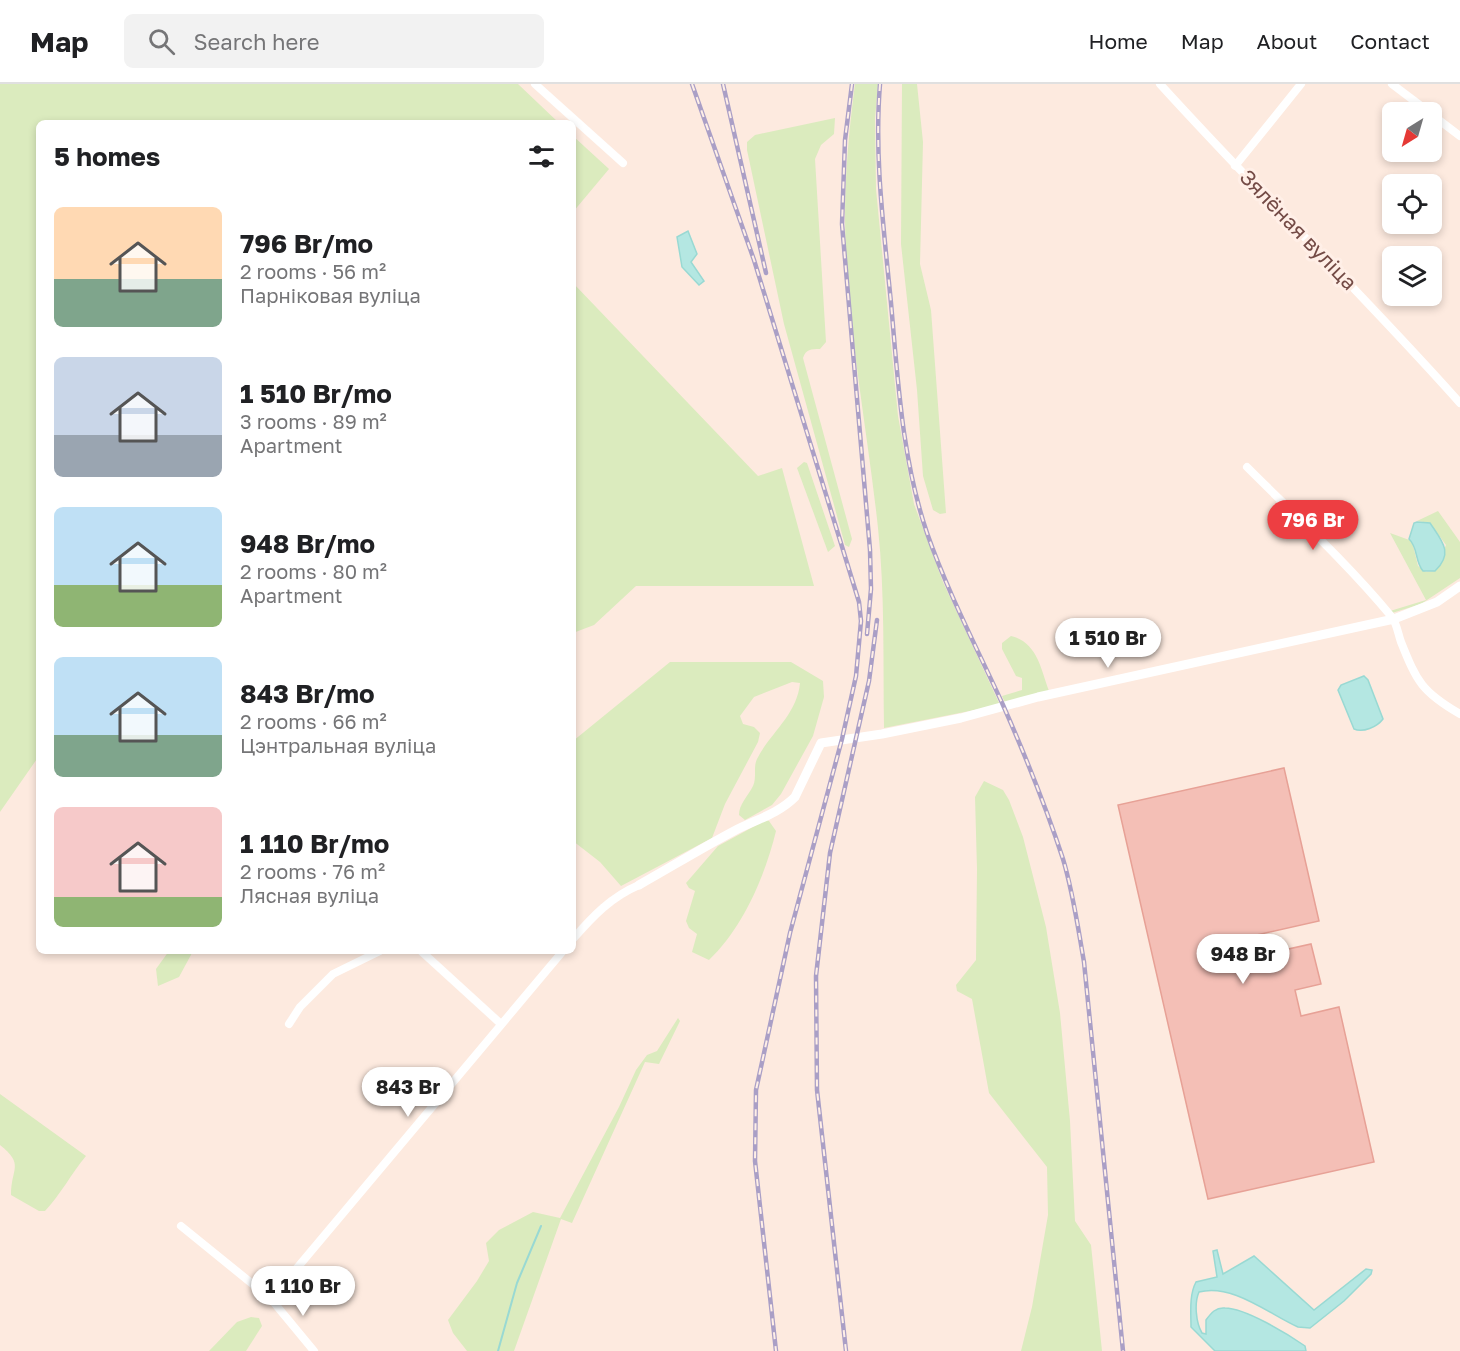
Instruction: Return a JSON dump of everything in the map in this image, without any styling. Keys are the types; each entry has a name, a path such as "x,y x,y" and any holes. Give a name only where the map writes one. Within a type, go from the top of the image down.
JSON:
{"street":[{"path":"535,84 575,120"},
{"name":"Зялёная вуліца","path":"1160,84 1235,166 1372,306 1460,403"},
{"path":"1235,166 1301,84"},
{"path":"1392,84 1416,102"},
{"path":"576,121 623,163"},
{"path":"1442,122 1460,136"},
{"path":"1247,467 1358,578 1394,620 1420,685 1433,699 1460,714"},
{"path":"576,936 598,910 624,891 639,885 789,802 795,797 821,743 961,718 1038,697 1394,620 1437,602 1460,586"},
{"path":"289,1024 300,1007 333,974 374,954"},
{"path":"424,954 501,1024"},
{"path":"271,1299 448,1091 560,954"},
{"path":"181,1226 271,1299 314,1351"}],"green space":[{"path":"0,84 518,84 556,120 36,120 36,760 0,812"},
{"path":"855,84 878,84 875,119 876,189 898,416 914,504 943,582 1000,705 884,728 880,553 853,336 846,259 846,186"},
{"path":"902,84 917,84 923,142 920,264 931,310 946,513 940,514 933,510 923,476 917,390 901,244"},
{"path":"835,118 834,134 821,145 815,159 826,342 820,349 807,351 803,358 852,539 849,547 845,545 784,324 747,150 747,142 755,135"},
{"path":"576,139 609,169 576,208"},
{"path":"576,286 758,476 782,468 814,586 636,586 594,625 576,632"},
{"path":"804,462 807,463 835,546 828,552 797,468"},
{"path":"1438,511 1460,542 1460,578 1421,604 1392,613 1390,611 1426,600 1390,533 1412,541 1418,566 1426,572 1435,571 1446,545 1430,523 1417,521"},
{"path":"1011,636 1020,639 1032,650 1049,691 1005,703 1002,696 1022,690 1022,678 1016,676 1002,649 1002,643"},
{"path":"670,662 791,662 823,681 824,697 813,736 781,794 772,805 745,820 739,815 742,804 753,786 757,759 789,714 800,683 792,682 754,697 740,716 743,724 754,727 760,733 758,742 725,804 712,838 621,886 600,862 576,843 576,739"},
{"path":"984,781 1003,790 1009,800 1023,837 1046,927 1060,1013 1070,1121 1075,1221 1091,1245 1102,1351 1021,1351 1032,1307 1048,1215 1047,1167 989,1093 972,999 957,991 956,985 976,960 975,797"},
{"path":"766,820 776,831 766,866 742,917 732,933 709,960 692,952 697,934 689,928 686,921 695,891 686,883 718,846"},
{"path":"167,954 191,954 179,977 158,986 156,969"},
{"path":"678,1018 680,1021 659,1064 645,1062 572,1223 561,1219 514,1351 467,1351 453,1333 448,1320 489,1261 486,1243 499,1230 533,1212 560,1218 636,1070 647,1055 657,1051"},
{"path":"0,1094 86,1156 45,1211 39,1211 11,1195 15,1167 12,1157 0,1145"},
{"path":"251,1317 259,1318 262,1326 246,1351 209,1351 237,1322"}],"water":[{"path":"688,231 697,254 691,262 704,281 699,285 682,267 677,237"},
{"path":"1414,523 1430,523 1442,541 1444,558 1435,571 1423,571 1409,539"},
{"path":"1364,676 1368,680 1383,719 1370,728 1358,730 1354,729 1338,690 1341,685"},
{"path":"1217,1250 1223,1274 1254,1256 1314,1310 1366,1269 1372,1270 1371,1274 1344,1301 1310,1328 1298,1327 1237,1296 1212,1290 1199,1292 1196,1313 1202,1333 1206,1334 1206,1320 1214,1311 1219,1308 1233,1309 1255,1317 1277,1329 1305,1346 1306,1351 1215,1351 1191,1327 1191,1310 1192,1293 1196,1282 1217,1277 1213,1251"}],"building":[{"path":"1284,768 1319,921 1234,940 1239,960 1311,944 1321,984 1295,990 1301,1016 1339,1007 1374,1162 1208,1199 1118,805"}],"waterway":[{"path":"498,1351 517,1283 541,1226"}],"railway":[{"path":"692,84 754,260 859,602 861,621 856,676 842,739 790,933 756,1090 755,1161 776,1351"},
{"path":"723,84 766,273"},
{"path":"852,84 845,140 842,224 870,550 871,589 867,634"},
{"path":"880,84 878,139 881,194 906,448 919,505 935,555 1027,762 1070,884 1084,962 1123,1351"},
{"path":"846,1351 817,1090 816,976 830,853 869,681 877,620"}]}
